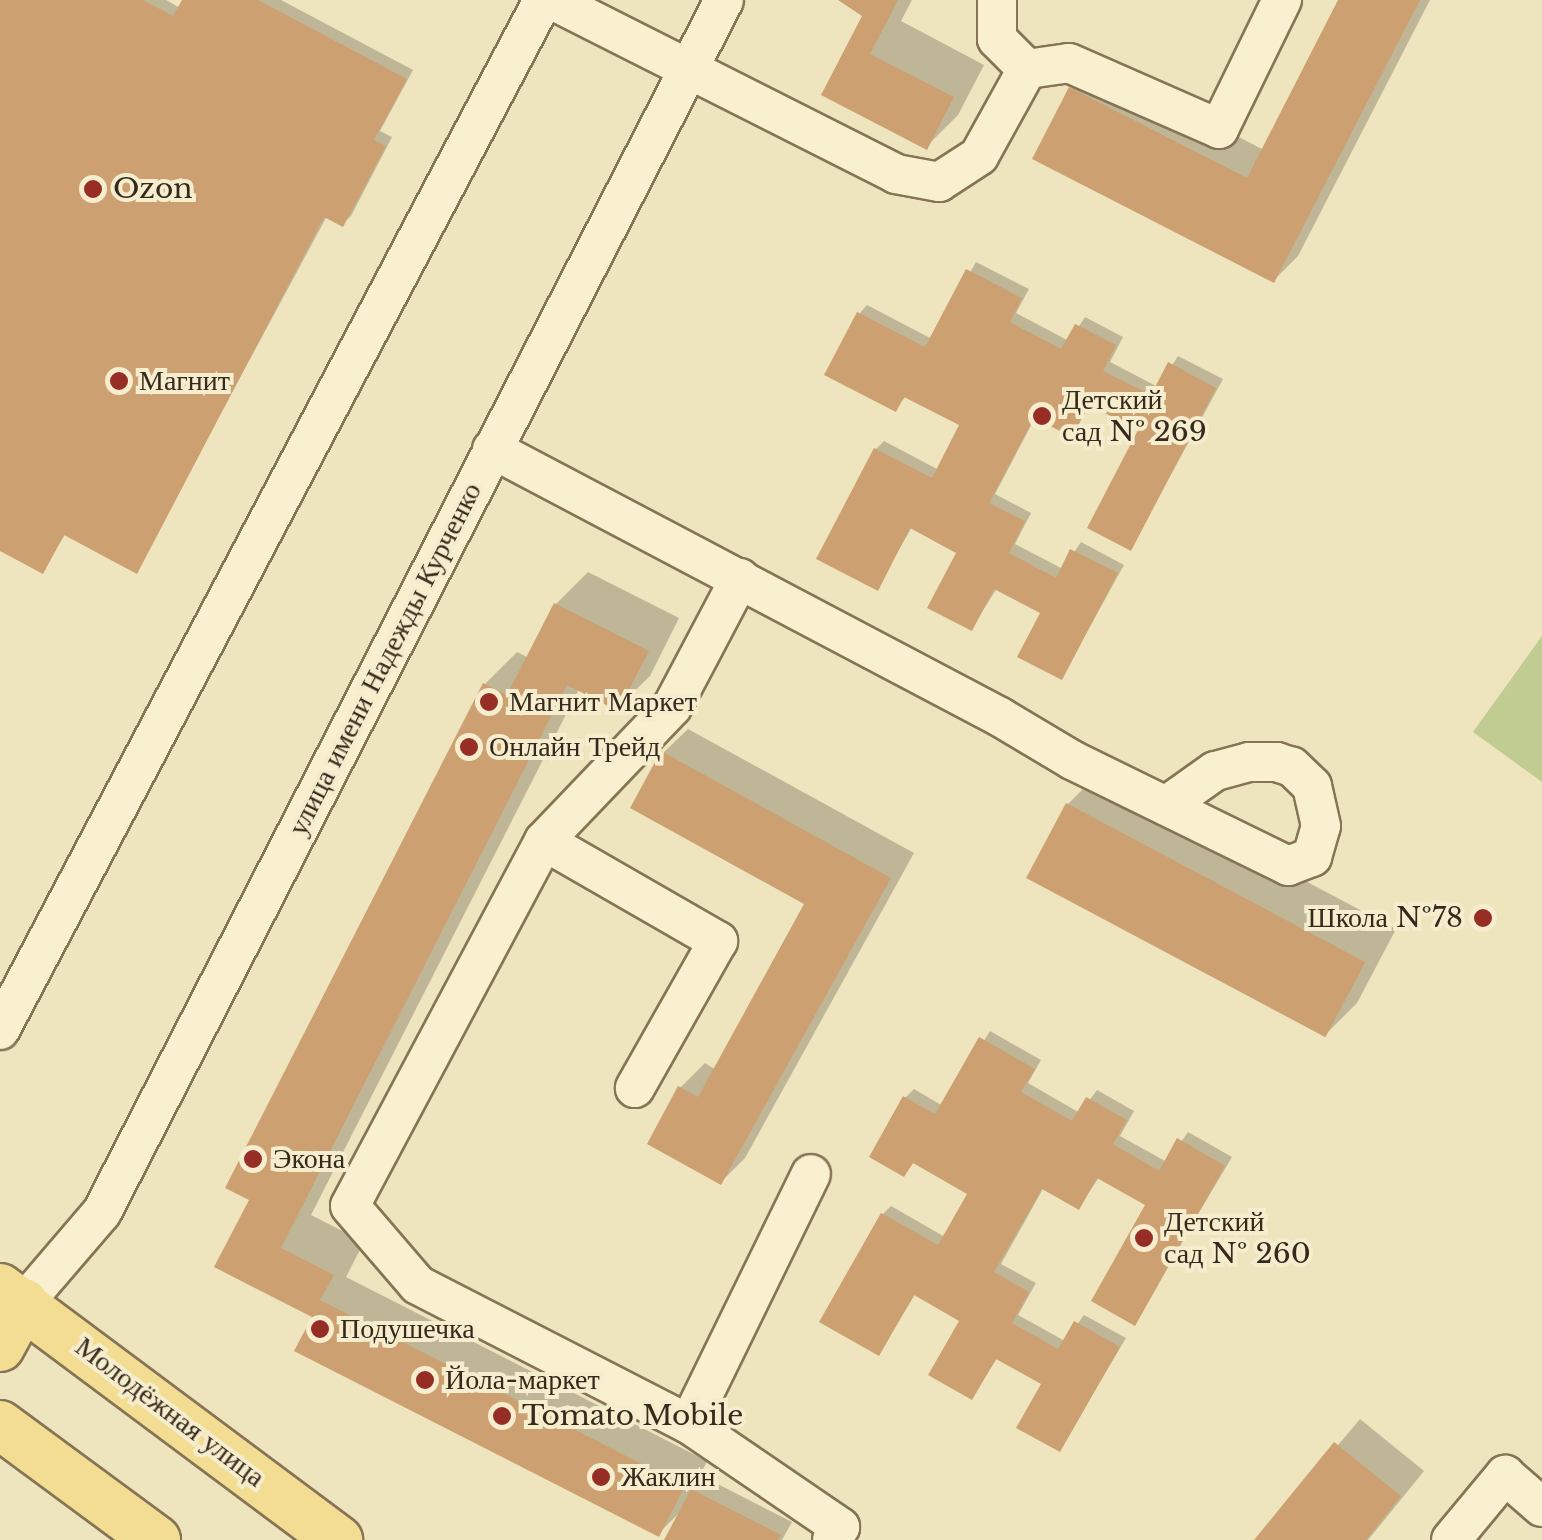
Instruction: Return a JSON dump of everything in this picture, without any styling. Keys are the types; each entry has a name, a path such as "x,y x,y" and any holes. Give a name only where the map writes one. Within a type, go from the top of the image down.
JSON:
{"main road":[{"path":"0,1346 12,1295"},
{"name":"Молодёжная улица","path":"12,1295 338,1540"},
{"path":"0,1425 156,1540"}],"street":[{"path":"0,1030 543,0"},
{"path":"552,0 896,174 938,182 979,156 1027,69"},
{"name":"улица имени Надежды Курченко","path":"12,1295 102,1212 724,0"},
{"path":"998,0 998,39 1027,69"},
{"path":"1027,69 1069,62 1219,128 1282,0"},
{"path":"492,449 1000,717 1072,760 1166,806"},
{"path":"740,578 672,707 544,841 350,1206 418,1285 689,1424 845,1536"},
{"path":"544,841 718,941 635,1088"},
{"path":"689,1424 811,1174"},
{"path":"1451,1540 1505,1475 1542,1508"}],"green space":[{"path":"1542,636 1542,782 1473,732"}],"building":[{"name":"Магнит","path":"0,0 143,0 173,16 182,0 258,0 407,79 374,140 386,146 343,227 324,217 137,574 64,535 43,574 0,551"},
{"path":"838,0 898,0 870,54 954,97 927,150 821,95 862,16"},
{"path":"1338,0 1420,0 1274,283 1032,159 1069,87 1247,178"},
{"path":"966,269 1022,298 1010,322 1061,349 1075,324 1116,345 1103,371 1151,395 1168,362 1216,388 1131,551 1087,528 1138,430 1089,405 1072,437 1034,418 989,503 1025,521 1009,553 1056,578 1070,549 1118,573 1062,680 1017,657 1040,613 994,589 972,631 927,608 956,553 910,528 878,591 816,559 874,448 932,478 959,425 904,397 896,412 824,375 857,312 925,347"},
{"path":"554,603 649,651 618,711 567,685 281,1248 334,1275 320,1300 685,1486 659,1537 294,1351 312,1317 214,1267 249,1200 225,1188 483,683 507,695"},
{"path":"661,751 891,878 721,1185 647,1144 678,1086 698,1097 804,904 630,808"},
{"path":"1066,803 1365,962 1325,1037 1026,878"},
{"path":"979,1037 1035,1069 1021,1092 1072,1121 1086,1097 1127,1120 1113,1144 1159,1171 1177,1138 1225,1166 1135,1326 1091,1301 1145,1205 1097,1178 1079,1210 1042,1189 994,1272 1029,1292 1012,1323 1058,1349 1074,1321 1120,1347 1060,1452 1016,1428 1041,1384 996,1359 972,1400 928,1375 959,1321 914,1295 879,1356 819,1322 881,1213 938,1245 967,1194 913,1163 904,1177 869,1157 903,1096 935,1114"},
{"path":"1334,1442 1401,1496 1366,1540 1254,1540"},
{"path":"691,1489 781,1535 778,1540 664,1540"}],"place":[{"name":"Ozon","path":"93,189"},
{"name":"Магнит","path":"119,381"},
{"name":"Детский сад № 269","path":"1042,416"},
{"name":"Магнит Маркет","path":"489,702"},
{"name":"Онлайн Трейд","path":"469,747"},
{"name":"Школа №78","path":"1483,918"},
{"name":"Экона","path":"253,1159"},
{"name":"Детский сад № 260","path":"1144,1238"},
{"name":"Подушечка","path":"320,1329"},
{"name":"Йола-маркет","path":"425,1380"},
{"name":"Tomato Mobile","path":"502,1416"},
{"name":"Жаклин","path":"601,1477"}]}
